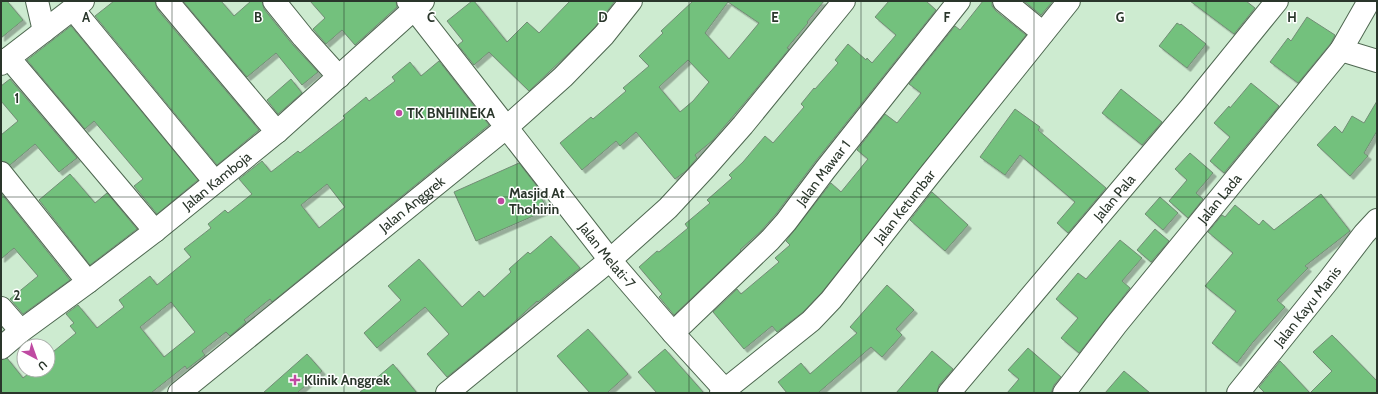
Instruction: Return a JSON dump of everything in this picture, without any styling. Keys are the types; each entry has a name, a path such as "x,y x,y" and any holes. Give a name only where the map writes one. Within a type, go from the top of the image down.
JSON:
{"street":[{"path":"37,1 44,31"},
{"path":"168,1 277,132"},
{"path":"274,1 303,37 339,77"},
{"name":"Jalan Anggrek","path":"179,393 508,127 563,77 604,35 631,1"},
{"path":"447,393 610,260 668,208 706,168 743,125 844,1"},
{"name":"Jalan Mawar 1","path":"673,333 774,236 959,1"},
{"path":"1004,1 1043,33"},
{"name":"Jalan Ketumbar","path":"723,391 811,321 831,300 1069,1"},
{"name":"Jalan Pala","path":"949,393 1186,113 1277,1"},
{"name":"Jalan Lada","path":"1064,393 1116,325 1341,50 1369,1"},
{"name":"Jalan Kamboja","path":"1,348 21,331 155,231 277,132 339,77 415,4"},
{"name":"Jalan Melati-7","path":"415,4 610,260 723,391"},
{"path":"155,231 5,61 78,5 215,182"},
{"path":"1341,50 1377,61"},
{"path":"1,173 88,282"},
{"name":"Jalan Kayu Manis","path":"1238,393 1364,234 1377,220"},
{"path":"1,308 21,331"}],"building":[{"path":"1,1 7,1 23,20 1,38"},
{"path":"114,1 155,1 157,9 259,130 217,165 95,16"},
{"path":"183,1 221,1 234,16 251,1 262,1 264,9 293,45 318,72 302,85 276,53 247,77"},
{"path":"310,1 396,1 397,7 355,45 342,30 326,44 313,29 325,18"},
{"path":"474,1 507,42 527,22 539,33 570,1 615,1 595,27 529,91 489,52 474,65 458,45 463,41 447,21"},
{"path":"693,1 824,1 787,48 789,49 747,100 712,141 695,155 697,158 686,171 675,179 636,132 620,146 616,141 582,170 560,143 591,117 593,119 626,91 623,88 649,66 639,56 663,33 661,31","holes":["728,2 759,23 729,59 705,33","688,60 709,82 693,101 680,112 659,87"]},
{"path":"889,1 926,1 936,10 815,162 776,214 761,231 740,250 741,251 674,315 659,297 662,294 639,267 657,251 659,252 688,228 685,224 710,203 707,200 732,178 729,175 743,162 765,136 773,143 804,107 801,104 814,88 815,89 838,63 835,60 848,44 866,60 867,58 872,63 896,35 875,17"},
{"path":"983,1 992,1 992,6 996,11 1026,35 822,292 803,312 777,332 772,326 744,349 713,312 737,289 741,294 779,262 775,258 790,245 786,241 831,183 841,192 868,159 857,150 885,114 897,123 921,93 909,84 955,26 960,30"},
{"path":"1024,1 1053,1 1041,15"},
{"path":"1190,1 1246,1 1255,8 1234,34"},
{"path":"1307,17 1335,35 1331,43 1298,83 1270,62 1288,38 1291,41"},
{"path":"1177,23 1180,25 1181,24 1206,44 1187,68 1159,46"},
{"path":"71,26 198,180 157,214 134,186 143,179 94,121 85,129 27,60"},
{"path":"439,61 489,125 272,302 270,299 244,320 246,322 230,336 226,332 202,351 205,355 187,369 185,366 151,393 1,393 1,360 7,358 16,369 16,378 56,378 56,349 76,333 70,326 74,323 66,314 78,305 97,328 124,307 119,300 150,276 157,285 191,257 184,249 211,228 208,224 225,210 228,213 252,194 239,179 262,161 271,172 298,151 300,153 345,118 343,116 366,97 369,101 395,81 392,77 410,62 421,76","holes":["327,184 345,207 319,228 301,205","171,302 195,332 164,357 140,327"]},
{"path":"10,79 77,158 59,172 35,144 10,165 1,161 1,135 18,121 1,101 1,86"},
{"path":"291,79 302,93 278,114 267,100"},
{"path":"1251,83 1279,106 1224,173 1210,161 1230,137 1214,123 1229,106 1230,108"},
{"path":"1121,89 1162,122 1142,145 1102,113"},
{"path":"1377,101 1377,131 1364,153 1368,156 1350,176 1317,145 1335,126 1342,133 1352,116 1364,123"},
{"path":"1015,109 1040,127 1038,130 1106,188 1068,233 1057,223 1075,202 1020,155 1005,175 980,157"},
{"path":"1190,153 1213,173 1196,193 1203,199 1188,218 1169,201 1187,180 1175,169"},
{"name":"Masjid At Thohirin","path":"519,163 536,185 547,210 476,241 454,192"},
{"path":"70,174 95,203 107,193 137,229 90,265 39,200"},
{"path":"932,192 968,225 945,251 910,220"},
{"path":"1,193 70,280 23,314 10,299 38,276 14,248 1,259"},
{"path":"1321,194 1350,231 1305,266 1308,268 1277,300 1285,307 1253,342 1237,363 1212,343 1236,311 1205,286 1233,253 1208,232 1222,215 1225,217 1235,205 1259,225 1263,220 1274,230"},
{"path":"1160,197 1178,213 1163,230 1145,214"},
{"path":"1155,229 1169,241 1151,262 1137,250"},
{"path":"551,236 580,268 538,302 537,301 512,324 447,377 427,354 449,334 425,307 377,348 364,333 401,300 388,286 419,259 462,307 479,291 484,297 511,272 509,269 528,252 530,254"},
{"path":"1120,240 1142,258 1122,281 1130,288 1079,353 1061,338 1078,318 1056,299 1078,273 1086,279"},
{"path":"887,285 914,310 896,329 902,335 882,357 871,347 818,393 787,393 778,382 801,363 810,374 857,333 850,327"},
{"path":"588,329 628,374 607,393 590,393 557,356"},
{"path":"1332,335 1377,381 1377,393 1310,393 1332,371 1313,352"},
{"path":"1028,348 1061,377 1054,385 1051,393 1007,393 1019,379 1008,370"},
{"path":"665,349 704,393 657,393 638,372"},
{"path":"932,351 953,369 939,385 937,393 896,393"},
{"name":"Klinik Anggrek","path":"307,354 322,371 297,393 263,393"},
{"path":"1280,361 1310,393 1265,393 1259,387"},
{"path":"393,364 417,393 359,393"},
{"path":"1124,371 1150,393 1105,393"}],"place":[{"name":"TK BNHINEKA","path":"399,113"},
{"name":"Masjid At Thohirin","path":"501,201"},
{"name":"Klinik Anggrek","path":"295,380"}]}
